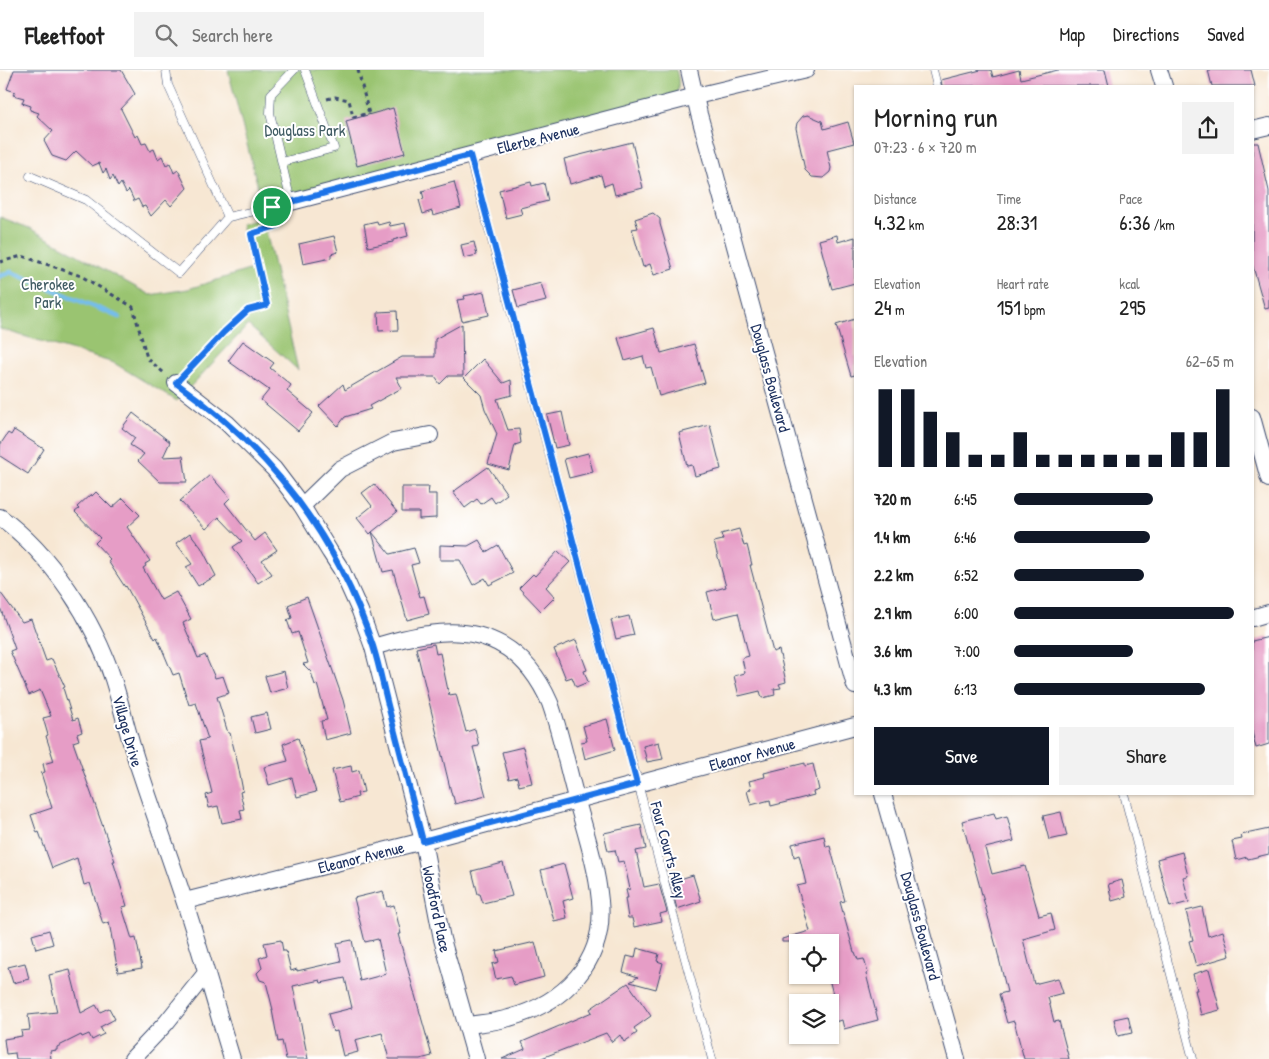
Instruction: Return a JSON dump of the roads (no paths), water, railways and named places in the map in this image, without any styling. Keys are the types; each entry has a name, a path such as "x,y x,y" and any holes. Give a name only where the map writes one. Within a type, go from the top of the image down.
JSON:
{"street":[{"name":"Douglass Boulevard","path":"689,70 854,682"},
{"name":"Ellerbe Avenue","path":"272,207 696,96 806,70"},
{"path":"1159,70 1164,85"},
{"path":"1254,130 1269,126"},
{"name":"Woodford Place","path":"176,383 228,423 253,446 274,470 302,506 341,569 360,611 373,648 423,841 442,939 468,1025 476,1059"},
{"path":"1254,424 1269,479"},
{"path":"302,506 340,469 393,442 430,435"},
{"name":"Village Drive","path":"0,517 32,544 62,582 94,633 113,678 131,747 185,901 232,1059"},
{"path":"1254,618 1269,614"},
{"path":"373,648 430,633 456,632 495,641 518,655 530,667 543,686 550,703 590,850 600,902 600,924 592,955 576,979 554,998 538,1007 506,1019 468,1025"},
{"name":"Eleanor Avenue","path":"185,901 423,841 854,726"},
{"name":"Douglass Boulevard","path":"883,795 957,1059"},
{"path":"132,1059 166,1023 206,973"}],"lane":[{"path":"166,70 168,85 228,218"},
{"path":"291,202 270,113 270,94 294,70"},
{"path":"282,162 334,148 305,70"},
{"path":"933,70 936,85"},
{"name":"Four Courts Alley","path":"470,155 712,1059"},
{"path":"30,176 86,200 179,273 228,218 272,207"},
{"path":"1124,795 1193,1059"}],"waterway":[{"path":"0,276 11,272 119,317"}],"park label":[{"name":"Douglass Park","path":"305,130"},
{"name":"Cherokee Park","path":"48,293"}]}
